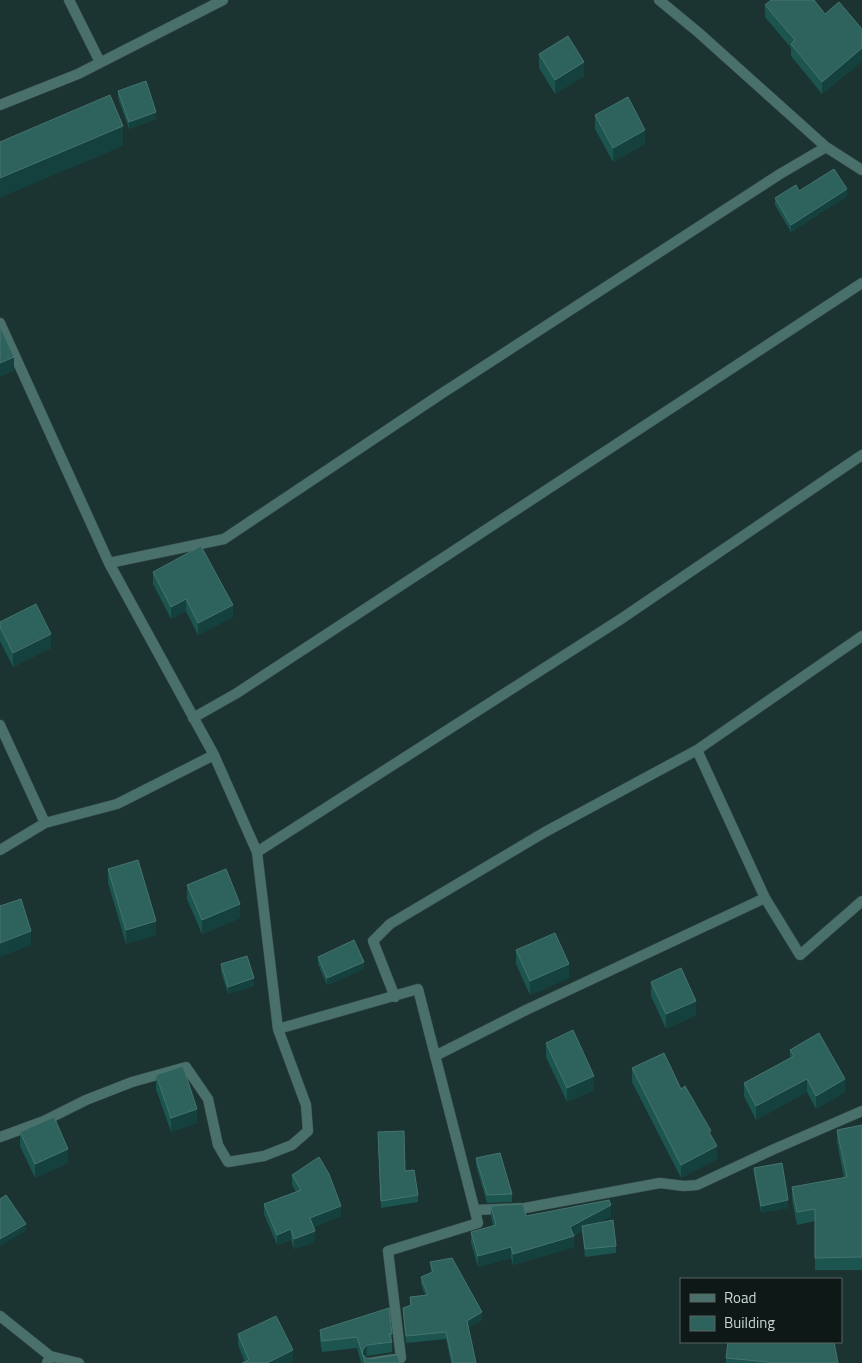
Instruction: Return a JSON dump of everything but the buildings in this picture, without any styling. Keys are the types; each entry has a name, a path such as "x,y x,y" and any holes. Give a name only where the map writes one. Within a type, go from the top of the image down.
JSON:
{"street":[{"path":"69,0 100,62"},
{"path":"0,105 78,74 223,0"},
{"path":"658,0 699,33 826,147 862,170"},
{"path":"109,563 224,540 441,394 780,174 826,147"},
{"path":"193,718 246,688 862,283"},
{"path":"0,323 109,563 214,755 256,852 278,1030 306,1105 308,1131 292,1145 264,1156 228,1162 218,1145 208,1099 186,1067 132,1082 86,1100 44,1121 0,1137"},
{"path":"256,852 621,619 862,455"},
{"path":"395,997 373,941 390,924 546,832 697,750 862,636"},
{"path":"0,725 45,823"},
{"path":"697,750 765,898 800,955 862,902"},
{"path":"0,850 45,823 117,804 214,755"},
{"path":"435,1056 534,1006 765,898"},
{"path":"278,1030 418,989 478,1223 388,1251 401,1358 369,1363"},
{"path":"475,1210 525,1208 660,1183 697,1186 772,1150 862,1112"},
{"path":"0,1316 48,1359 79,1363"}]}
